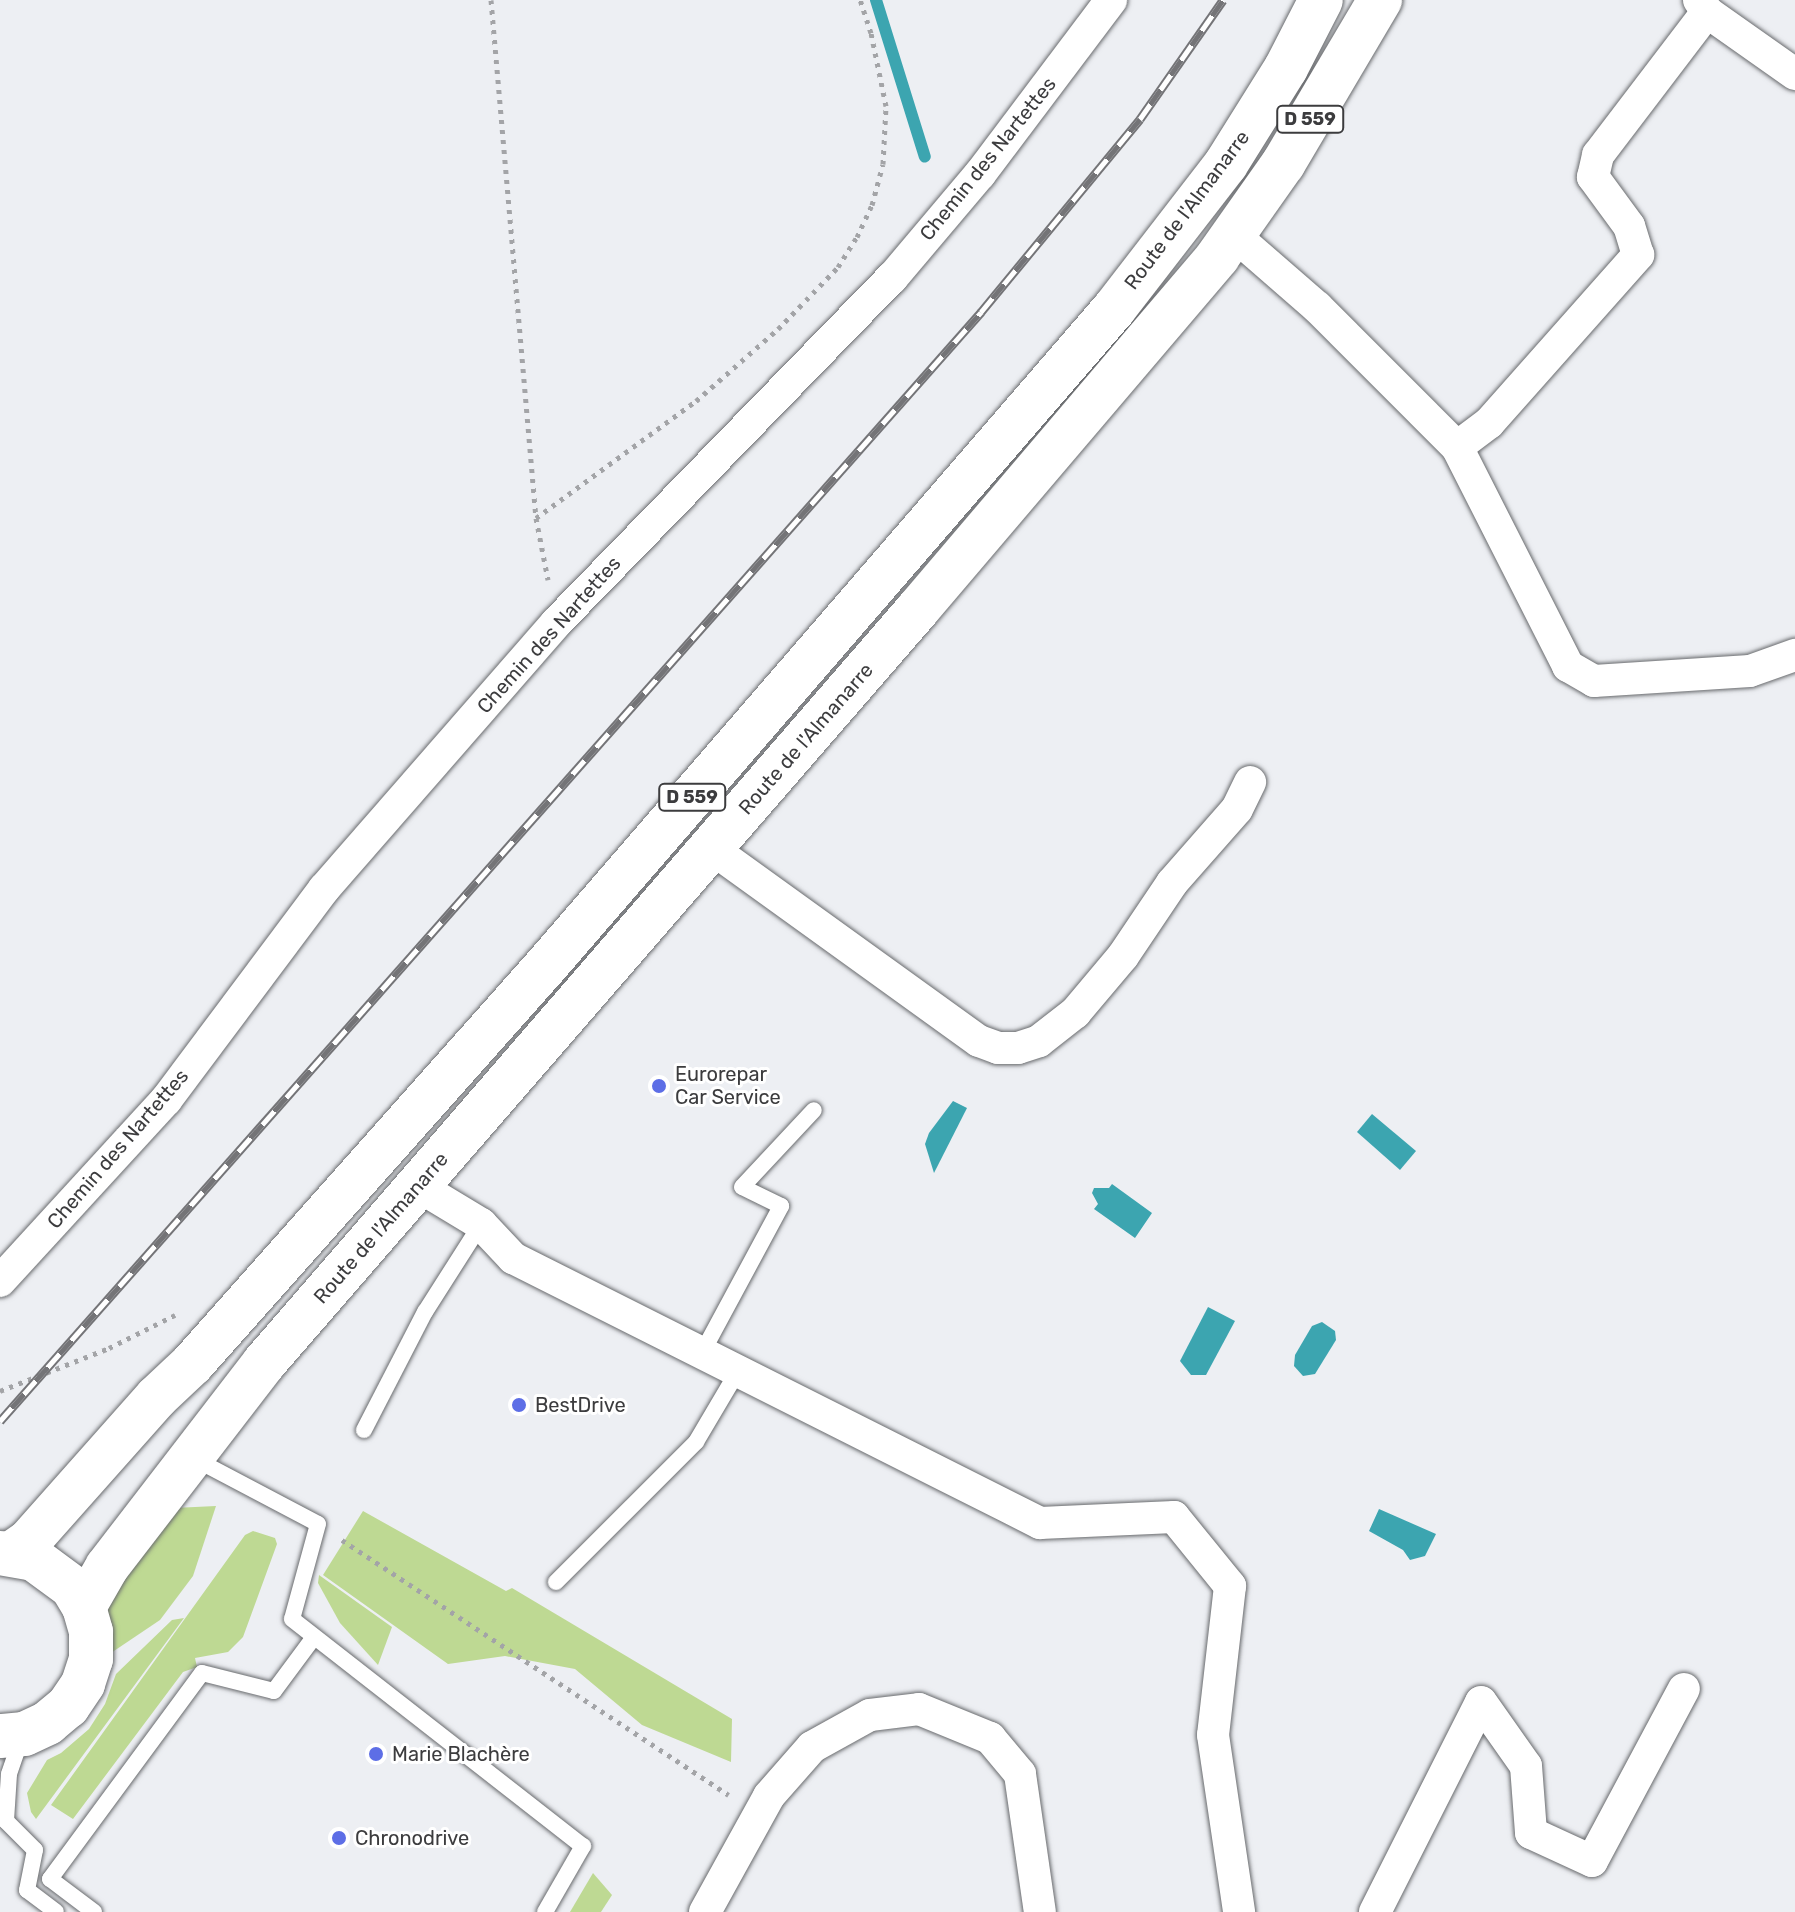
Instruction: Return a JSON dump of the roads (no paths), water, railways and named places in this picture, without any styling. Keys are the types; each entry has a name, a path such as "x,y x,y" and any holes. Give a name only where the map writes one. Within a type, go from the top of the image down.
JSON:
{"main road":[{"name":"Route de l'Almanarre","path":"6,1553 29,1541 157,1397 192,1364 545,967 1114,309 1226,164 1286,68 1321,0"},
{"name":"Route de l'Almanarre","path":"84,1607 107,1567 264,1363 1049,456 1233,234 1283,164 1380,0"},
{"path":"6,1553 34,1559 55,1570 72,1587 84,1607 91,1632 91,1659 83,1684 68,1706 48,1723 12,1735"}],"street":[{"name":"Chemin des Nartettes","path":"0,1281 166,1100 324,889 556,623 892,278 980,174 1111,0"},
{"path":"1457,447 1489,423 1638,255 1629,226 1593,177 1598,155 1703,6 1795,74"},
{"path":"1233,234 1317,307 1457,447 1568,666 1594,681 1750,671 1795,655"},
{"path":"711,848 979,1041 998,1048 1018,1048 1039,1041 1075,1013 1123,956 1172,883 1237,809 1250,782"},
{"path":"418,1186 481,1224 513,1258 1040,1523 1174,1517 1230,1586 1213,1735 1239,1912"},
{"path":"1375,1912 1481,1702 1526,1766 1531,1833 1592,1861 1684,1689"},
{"path":"705,1912 769,1796 812,1747 870,1715 919,1709 990,1738 1020,1774 1040,1912"}],"lane":[{"path":"702,1353 781,1206 742,1187 814,1110"},
{"path":"364,1430 425,1312 481,1224"},
{"path":"556,1582 696,1442 738,1371"},
{"path":"191,1458 318,1524 292,1619 583,1846 545,1912"},
{"path":"50,1879 202,1673 274,1691 314,1637"},
{"path":"12,1735 6,1821 35,1850 27,1890 56,1912"},
{"path":"31,1871 50,1879 94,1912"}],"water":[{"path":"953,1101 967,1108 934,1173 925,1144 929,1133"},
{"path":"1372,1114 1416,1151 1400,1170 1357,1132"},
{"path":"1112,1184 1152,1213 1135,1238 1094,1209 1098,1204 1092,1193 1094,1188 1109,1188"},
{"path":"1208,1307 1235,1321 1206,1375 1191,1375 1180,1361"},
{"path":"1322,1322 1335,1331 1336,1340 1315,1374 1303,1376 1294,1366 1295,1355 1312,1326"},
{"path":"1379,1509 1436,1534 1425,1556 1410,1560 1403,1550 1369,1531"}],"waterway":[{"path":"876,0 925,157"}],"railway":[{"path":"0,1421 981,312 1140,119 1223,0"}],"place":[{"name":"Eurorepar Car Service","path":"659,1086"},
{"name":"BestDrive","path":"519,1405"},
{"name":"Marie Blachère","path":"376,1754"},
{"name":"Chronodrive","path":"339,1838"}]}
